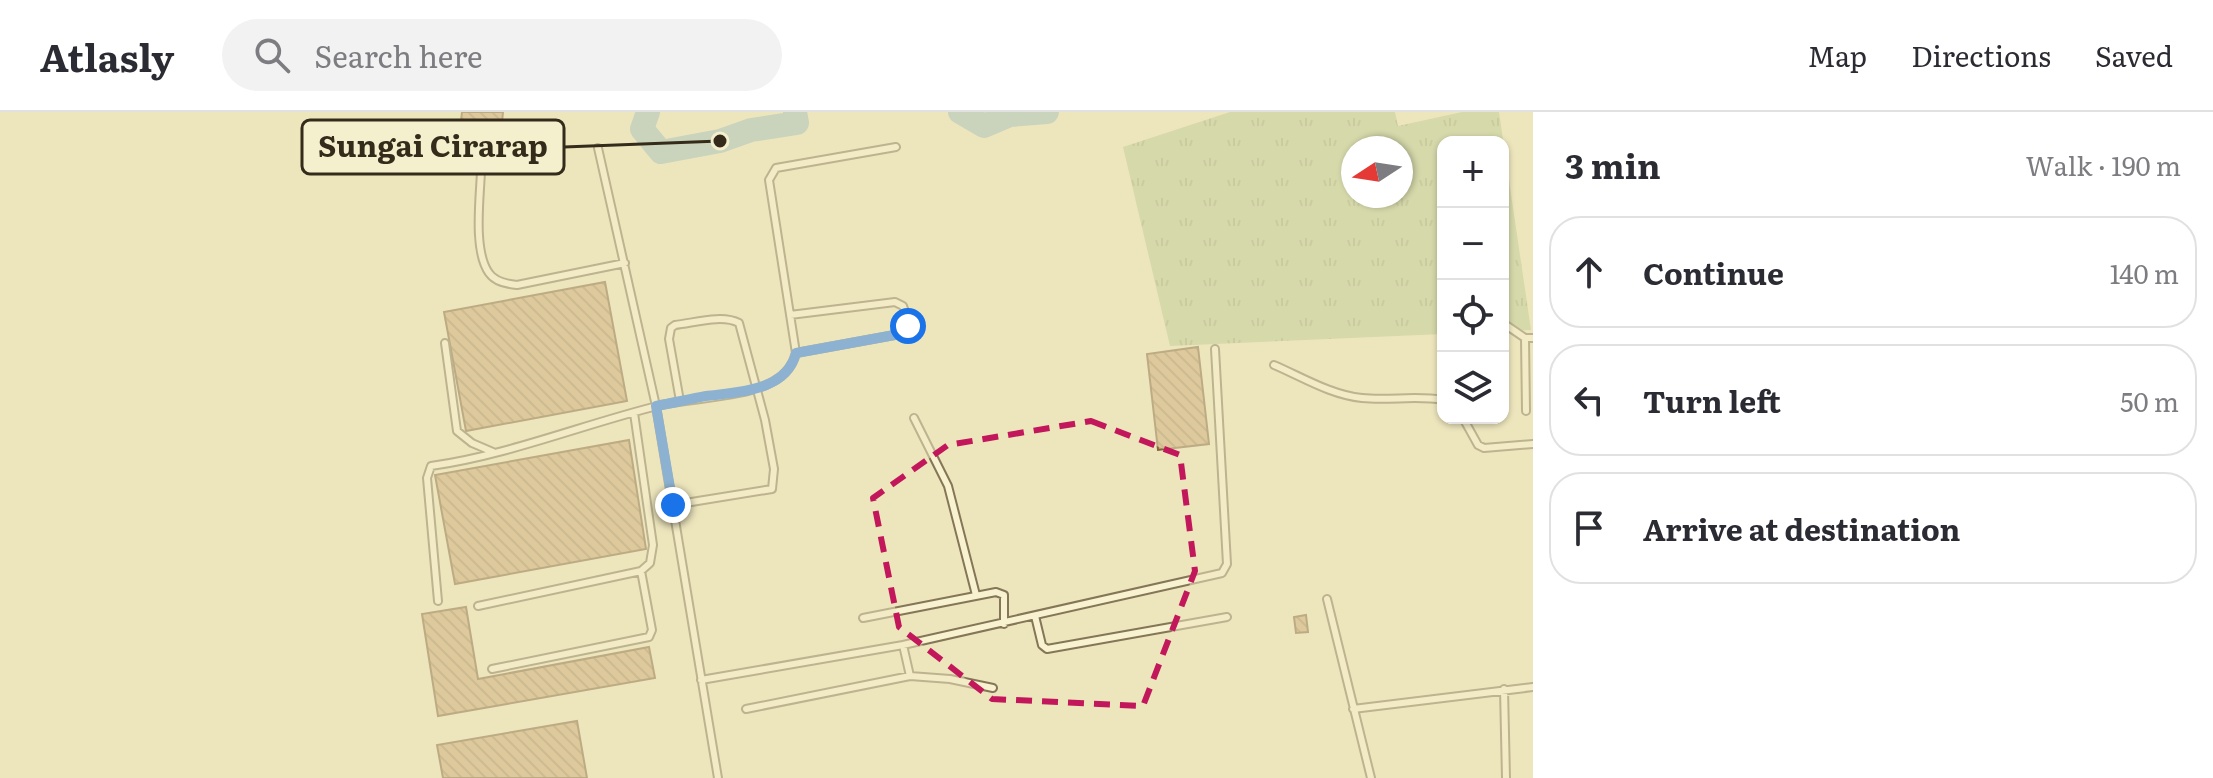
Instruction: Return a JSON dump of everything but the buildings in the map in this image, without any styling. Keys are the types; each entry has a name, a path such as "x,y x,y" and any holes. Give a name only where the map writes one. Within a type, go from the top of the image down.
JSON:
{"lane":[{"path":"438,601 427,471 431,466 470,461 656,406 737,394 775,381 793,363 796,353 769,180 771,173 776,168 896,147"},
{"path":"598,148 656,406 718,778"},
{"path":"481,171 479,231 489,275 502,283 517,285 625,263"},
{"path":"790,315 895,302 903,306 908,320 908,330 900,334 796,353"},
{"path":"673,505 772,489 774,469 739,323 723,319 671,328 669,339 680,401"},
{"path":"1509,326 1529,338 1526,411"},
{"path":"445,343 457,431 472,443 493,452"},
{"path":"701,680 903,645 1222,573 1227,564 1215,349"},
{"path":"1274,365 1343,395 1364,399 1437,399"},
{"path":"478,606 641,571 650,563 653,545 634,413"},
{"path":"914,418 948,486 976,595"},
{"path":"1466,424 1478,445 1484,448 1533,444"},
{"path":"492,669 649,637 652,630 641,571"},
{"path":"863,618 1001,592 1004,595 1004,624"},
{"path":"1327,599 1371,778"},
{"path":"1035,616 1042,645 1047,649 1227,617"},
{"path":"903,645 910,676"},
{"path":"746,709 910,676 950,679 993,688"},
{"path":"1353,709 1533,687"},
{"path":"1504,689 1506,778"}],"highlighted area":[{"path":"1091,421 1180,455 1195,571 1143,706 992,699 899,627 873,498 948,445"}],"green space":[{"path":"1230,112 1395,112 1398,126 1462,112 1499,112 1503,136 1437,136 1437,334 1170,346 1123,147"},
{"path":"1509,180 1531,330 1509,331"}],"waterway":[{"path":"648,112 642,129 661,152 720,141 751,130 797,123 795,112"},
{"path":"960,112 984,126 1010,115 1047,112"}],"place":[{"name":"Sungai Cirarap","path":"720,141"}],"route":[{"path":"673,505 656,406 757,388 775,381 793,363 796,353 900,334 908,330 908,326"}]}
